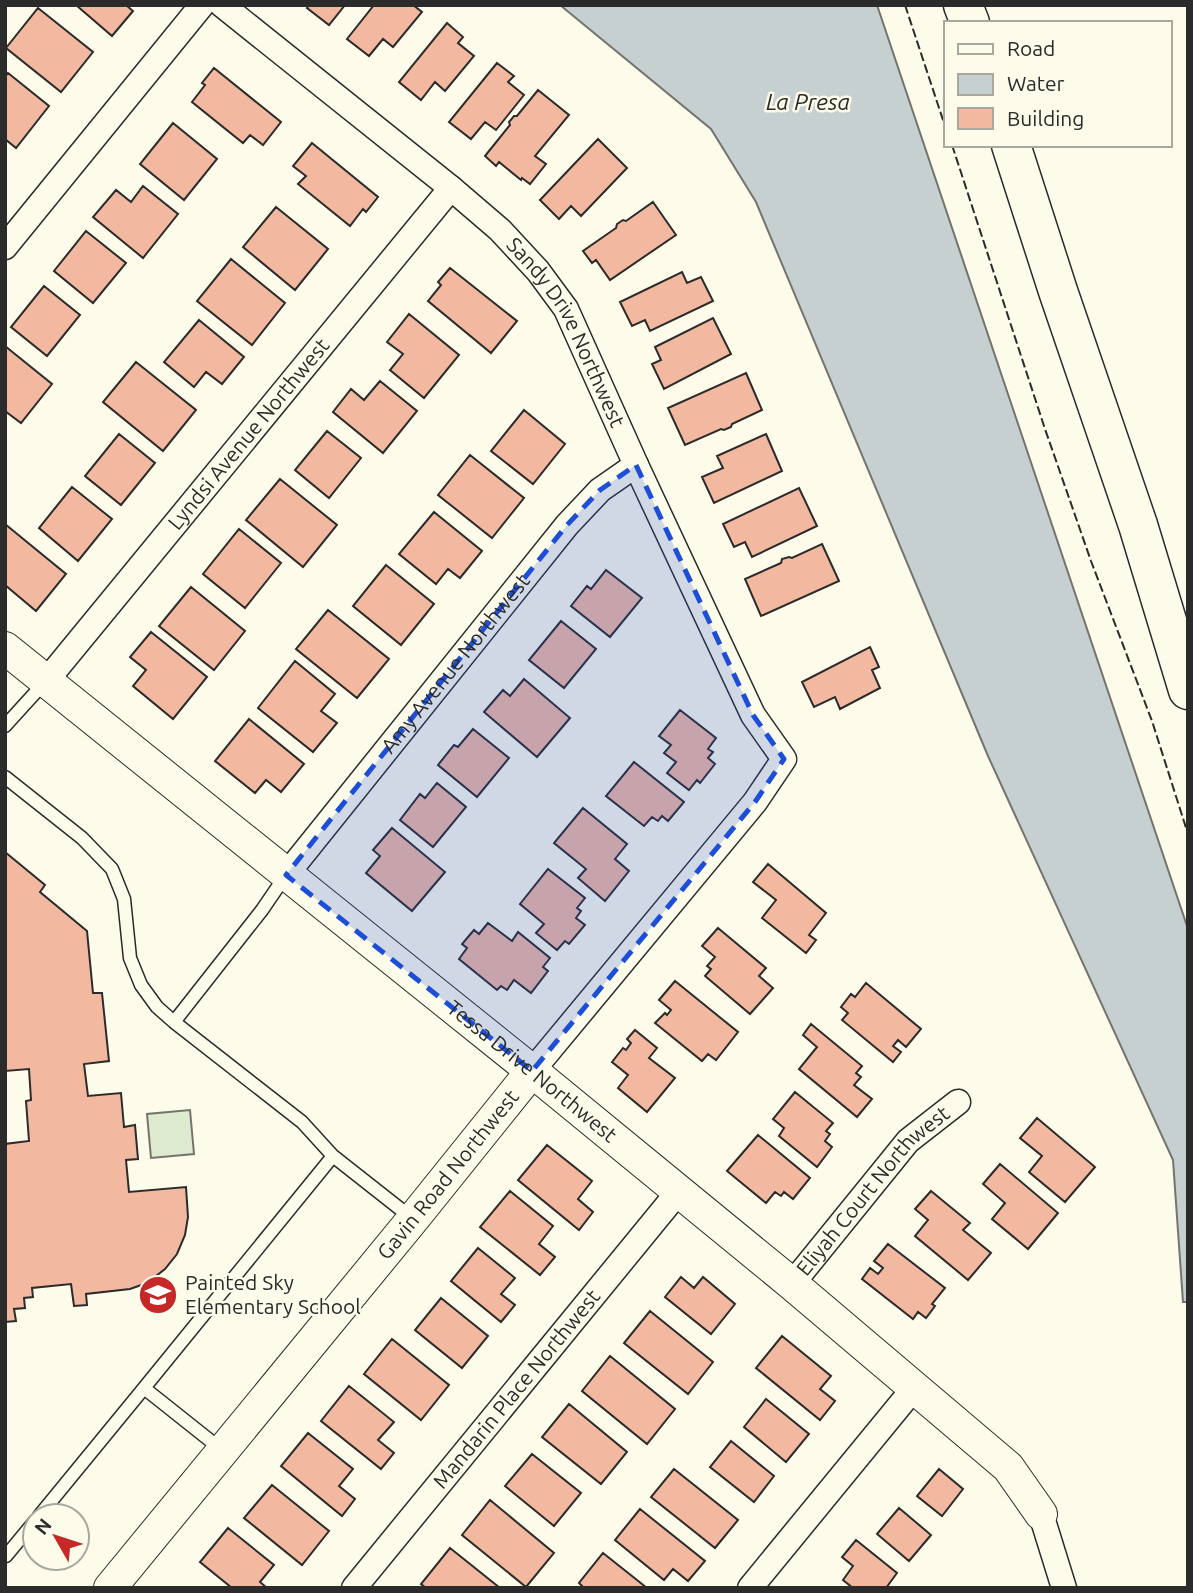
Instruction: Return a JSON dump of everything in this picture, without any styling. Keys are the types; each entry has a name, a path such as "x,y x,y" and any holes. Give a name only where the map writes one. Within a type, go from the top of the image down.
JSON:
{"highway":[{"path":"1012,147 1138,525 1188,690"}],"street":[{"path":"5,247 202,5"},
{"name":"Sandy Drive Northwest","path":"222,5 451,188 500,230 538,271 566,309 754,715 784,759"},
{"name":"Lyndsi Avenue Northwest","path":"47,680 451,188"},
{"name":"Amy Avenue Northwest","path":"286,875 567,524 600,490 636,465"},
{"name":"Tessa Drive Northwest","path":"5,648 532,1071 792,1284 1008,1467 1041,1514"},
{"name":"Gavin Road Northwest","path":"110,1588 755,802 784,759"},
{"name":"Eliyah Court Northwest","path":"792,1284 908,1140 958,1102"},
{"name":"Mandarin Place Northwest","path":"354,1588 679,1191"},
{"path":"750,1588 914,1388"},
{"path":"1041,1514 1064,1588"}],"lane":[{"path":"5,726 47,680"},
{"path":"5,777 82,838 112,869 124,899 130,958 141,985 157,1007 302,1122 333,1156 413,1219"},
{"path":"174,1022 262,910 286,875"},
{"path":"50,1502 333,1156"},
{"path":"144,1388 222,1450"},
{"path":"5,1555 21,1538"}],"highlighted area":[{"path":"636,465 753,715 784,759 755,802 532,1071 286,875 567,525 600,490"}],"green space":[{"path":"190,1110 194,1154 151,1158 147,1114"}],"water":[{"name":"La Presa","path":"560,5 877,5 1188,929 1188,1302 1183,1302 1173,1160 988,756 756,202 711,129"}],"building":[{"path":"76,5 126,5 133,11 112,36"},
{"path":"309,5 345,5 329,25 307,8"},
{"path":"374,5 413,5 422,12 393,47 383,39 369,56 347,39"},
{"path":"38,8 93,52 61,92 6,48"},
{"path":"447,23 463,37 458,43 474,56 445,91 435,82 421,100 399,82"},
{"path":"497,63 514,76 508,82 524,95 496,130 485,122 471,139 449,122"},
{"path":"214,68 281,122 263,145 250,135 243,143 192,102"},
{"path":"8,73 49,106 16,148 5,139 5,77"},
{"path":"538,90 569,115 535,156 546,164 530,184 499,162 496,166 485,156 510,125 509,122"},
{"path":"173,123 217,159 184,200 140,164"},
{"path":"598,139 627,168 581,216 571,206 559,219 540,200"},
{"path":"312,143 378,197 366,212 363,209 350,226 298,184 306,176 293,166"},
{"path":"143,186 178,214 143,258 93,217 116,190 131,202"},
{"path":"653,202 676,235 610,280 596,260 592,263 583,251 616,228 617,224 626,221"},
{"path":"276,207 328,249 295,290 243,247"},
{"path":"86,231 126,263 93,303 54,271"},
{"path":"231,259 285,303 252,345 197,301"},
{"path":"450,268 517,321 491,353 428,301 441,285 438,282"},
{"path":"682,272 687,283 701,277 713,301 650,331 645,320 632,326 620,302"},
{"path":"44,286 80,315 47,356 11,327"},
{"path":"409,314 459,355 424,398 390,370 403,354 387,342"},
{"path":"713,318 731,354 664,389 652,364 661,360 655,347"},
{"path":"199,320 244,357 222,384 206,372 194,387 164,362"},
{"path":"5,346 52,384 21,423 5,411"},
{"path":"136,362 196,410 163,451 103,402"},
{"path":"746,373 762,410 732,424 731,427 685,445 668,408"},
{"path":"380,381 417,411 383,453 333,412 351,389 364,400"},
{"path":"524,410 565,444 533,484 491,451"},
{"path":"327,431 361,458 329,498 295,470"},
{"path":"119,434 155,463 121,505 85,476"},
{"path":"766,434 782,471 714,503 702,477 723,468 717,456"},
{"path":"470,455 524,498 492,538 438,495"},
{"path":"280,479 337,525 303,567 246,520"},
{"path":"72,487 112,519 78,561 39,528"},
{"path":"799,488 817,526 752,557 745,542 734,547 723,524"},
{"path":"434,512 482,551 460,578 448,569 436,584 399,554"},
{"path":"5,524 66,574 36,611 5,585"},
{"path":"239,529 281,563 245,608 203,574"},
{"path":"822,544 839,581 761,616 745,579 781,563 782,559 792,558"},
{"path":"386,565 434,604 401,645 353,606"},
{"path":"606,570 642,598 610,637 571,606 587,586 591,589"},
{"path":"191,587 245,631 214,670 159,626"},
{"path":"328,610 389,659 357,698 296,649"},
{"path":"561,621 596,649 564,688 529,660"},
{"path":"151,632 207,677 173,719 133,686 146,670 130,657"},
{"path":"870,647 879,667 872,670 880,688 840,709 835,697 814,707 802,682"},
{"path":"295,661 335,694 321,711 337,723 313,752 258,708"},
{"path":"524,679 570,718 537,757 484,712 503,690 510,696"},
{"path":"680,710 716,738 708,749 713,752 708,758 715,764 700,783 697,780 689,790 667,773 676,762 664,753 671,745 659,736"},
{"path":"249,719 304,764 281,792 266,780 255,793 215,761"},
{"path":"473,729 509,758 477,797 438,765 454,745 458,747"},
{"path":"634,762 684,802 668,821 662,816 658,821 652,817 644,826 606,796"},
{"path":"437,783 466,807 433,847 400,820 420,794 425,798"},
{"path":"583,808 627,844 615,859 629,871 605,901 578,878 586,869 554,843"},
{"path":"392,828 445,872 412,911 366,873 380,856 373,850"},
{"path":"5,852 45,885 40,892 87,931 93,993 102,993 109,1061 84,1064 88,1096 121,1093 124,1127 135,1125 138,1159 126,1160 129,1192 186,1187 188,1217 185,1235 177,1254 165,1269 147,1283 130,1289 86,1294 87,1305 74,1306 71,1284 32,1288 33,1297 24,1298 25,1308 14,1309 16,1321 5,1322 5,1144 29,1141 26,1101 31,1100 29,1069 5,1071"},
{"path":"768,864 826,913 809,935 816,940 806,953 762,918 776,900 753,882"},
{"path":"548,869 585,898 577,908 581,911 576,918 585,925 569,944 565,941 557,950 536,933 544,924 520,904"},
{"path":"488,923 512,941 518,932 550,958 543,967 548,971 531,993 514,980 507,990 501,986 497,990 459,959 467,948 462,944 474,930 479,934"},
{"path":"718,928 766,968 759,976 773,988 750,1014 705,976 711,969 707,966 715,957 702,946"},
{"path":"675,981 738,1032 716,1060 708,1054 702,1061 655,1023 671,1010 659,1000"},
{"path":"866,983 921,1029 906,1047 898,1040 893,1046 901,1052 893,1062 842,1020 848,1013 841,1007 851,994 855,997"},
{"path":"811,1024 862,1066 856,1073 861,1077 854,1085 872,1099 857,1117 799,1069 817,1047 803,1035"},
{"path":"635,1030 657,1048 649,1058 675,1078 647,1112 618,1088 628,1075 612,1062 623,1048 626,1050 631,1043 627,1039"},
{"path":"795,1092 833,1123 826,1131 830,1134 825,1141 832,1147 817,1167 779,1136 784,1128 773,1119"},
{"path":"1037,1118 1095,1167 1065,1202 1029,1172 1042,1156 1020,1138"},
{"path":"758,1135 810,1178 793,1199 784,1192 781,1196 775,1192 766,1203 727,1171"},
{"path":"547,1145 592,1181 578,1199 593,1212 579,1230 518,1180"},
{"path":"1000,1164 1058,1213 1028,1249 992,1219 1005,1203 983,1184"},
{"path":"510,1191 553,1226 539,1244 555,1257 540,1275 480,1227"},
{"path":"931,1191 970,1223 963,1230 991,1253 968,1280 915,1236 928,1220 915,1209"},
{"path":"888,1244 945,1288 932,1304 935,1306 926,1318 918,1312 913,1319 862,1279 870,1268 878,1274 883,1268 874,1261"},
{"path":"478,1248 515,1278 501,1294 515,1305 501,1322 451,1281"},
{"path":"681,1277 694,1288 703,1277 735,1304 711,1334 665,1297"},
{"path":"441,1298 488,1336 462,1368 415,1330"},
{"path":"650,1311 713,1362 688,1394 624,1343"},
{"path":"782,1336 831,1376 820,1389 835,1401 820,1420 756,1368"},
{"path":"392,1339 449,1385 421,1420 364,1374"},
{"path":"610,1356 675,1409 647,1444 582,1391"},
{"path":"349,1386 394,1422 378,1440 394,1453 381,1469 321,1421"},
{"path":"766,1399 809,1434 786,1462 744,1427"},
{"path":"569,1404 627,1452 601,1484 542,1437"},
{"path":"308,1433 353,1469 339,1486 355,1499 342,1516 281,1466"},
{"path":"731,1441 774,1476 754,1502 710,1467"},
{"path":"532,1454 581,1493 554,1526 505,1486"},
{"path":"674,1469 738,1520 715,1548 651,1497"},
{"path":"939,1469 963,1489 942,1516 917,1496"},
{"path":"272,1485 329,1531 302,1565 244,1518"},
{"path":"490,1500 554,1553 526,1587 462,1535"},
{"path":"899,1508 931,1535 909,1561 877,1534"},
{"path":"640,1509 705,1561 688,1581 673,1569 664,1580 615,1540"},
{"path":"228,1528 274,1565 260,1582 267,1588 232,1588 200,1562"},
{"path":"856,1540 897,1573 886,1588 853,1588 843,1580 853,1566 842,1557"},
{"path":"450,1548 500,1588 426,1588 421,1584"},
{"path":"603,1553 647,1588 584,1588 579,1583"}],"fence":[{"path":"905,5 944,123"},
{"path":"953,147 1045,429 1091,561 1152,721 1188,834"}],"place":[{"name":"Painted Sky Elementary School","path":"158,1295"}]}
